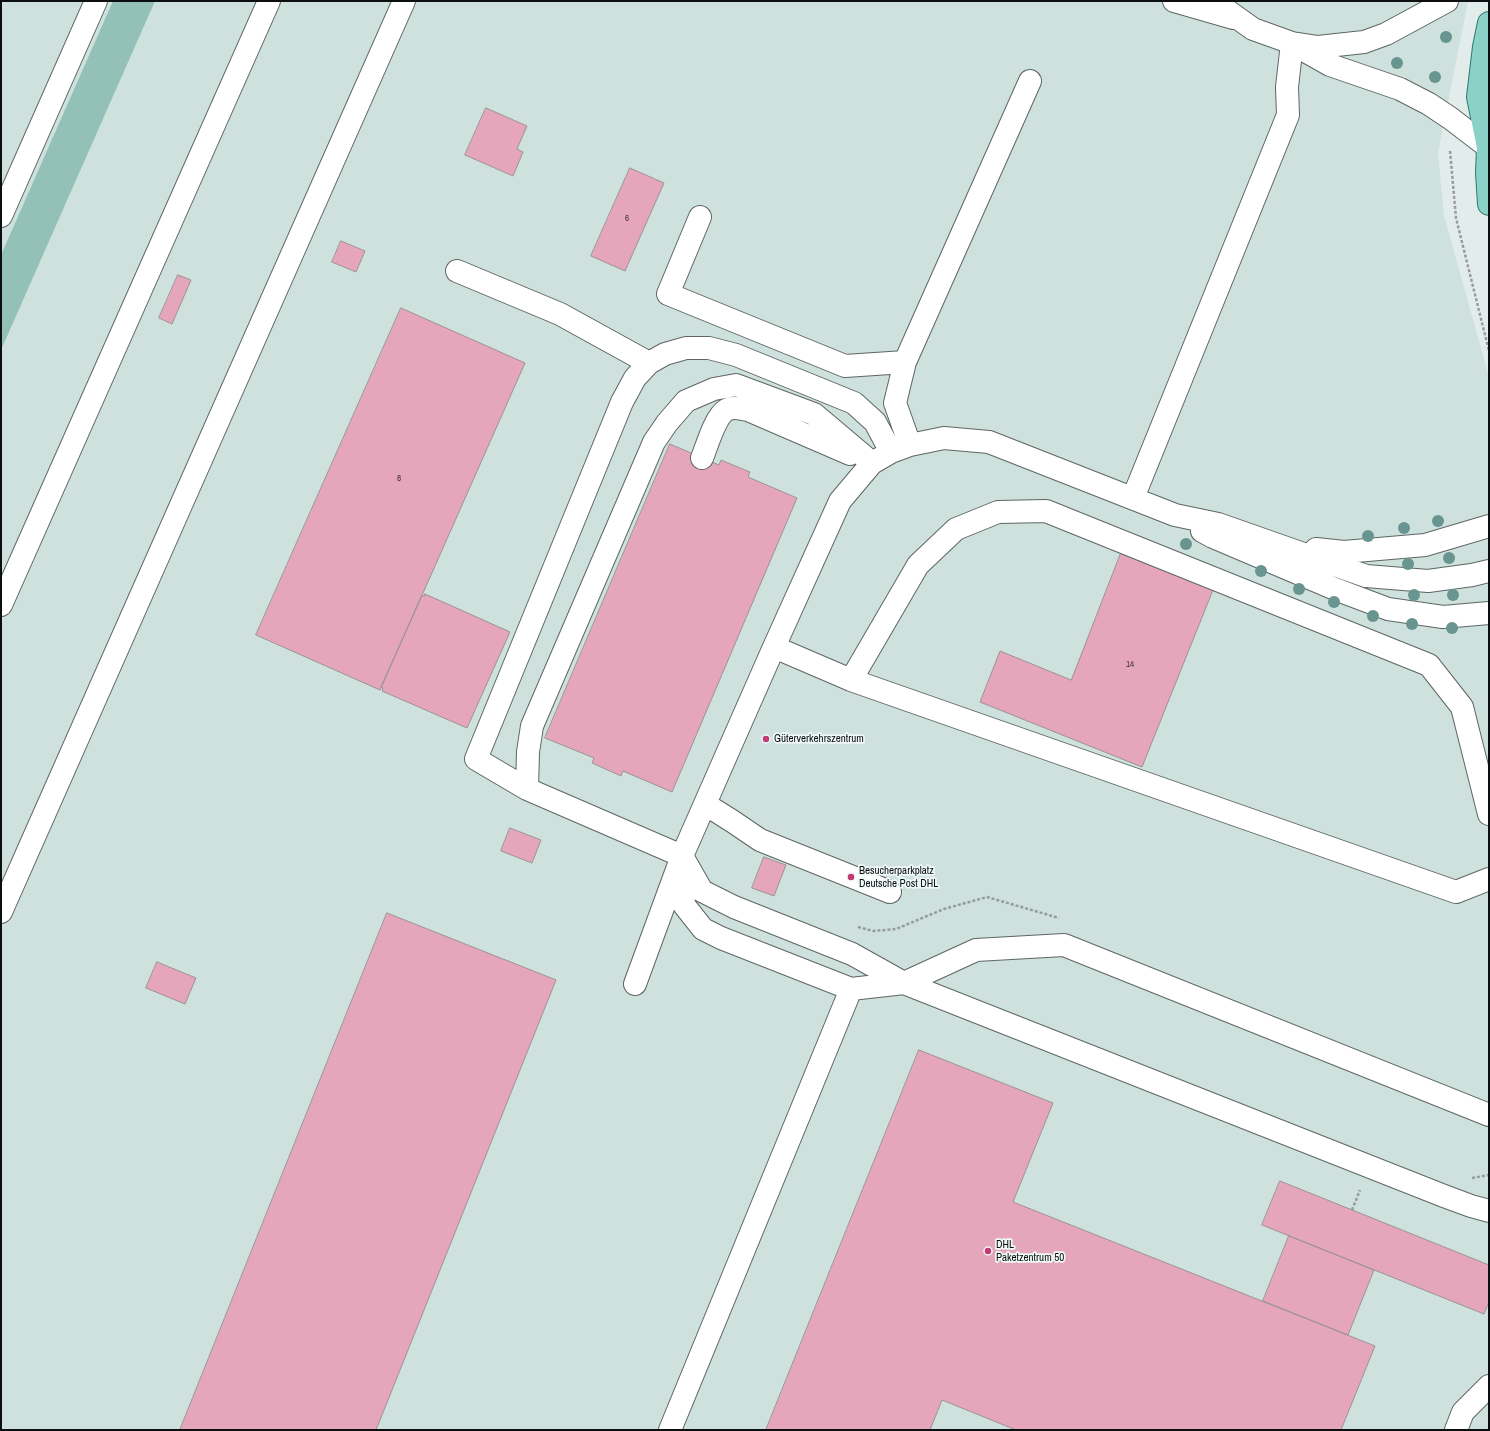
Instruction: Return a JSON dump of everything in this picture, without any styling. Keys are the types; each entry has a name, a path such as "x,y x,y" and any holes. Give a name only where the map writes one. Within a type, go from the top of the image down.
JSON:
{"main road":[{"path":"1489,23 1484,47 1478,98 1489,147 1487,173 1489,204"}],"lane":[{"path":"1,216 96,1"},
{"path":"1,605 269,1"},
{"path":"1,912 404,1"},
{"path":"1174,1 1238,19"},
{"path":"1218,1 1225,9 1253,29 1292,43 1330,65 1400,89 1429,104 1489,147"},
{"path":"1413,20 1427,1"},
{"path":"1292,43 1318,47 1364,42 1386,34 1447,1"},
{"path":"1133,498 1288,115 1287,87 1292,43"},
{"path":"901,448 895,403 905,362 1030,81"},
{"path":"700,217 668,294 845,366 905,362"},
{"path":"457,271 560,314 649,363"},
{"path":"901,448 854,403 736,355 709,348 686,348 665,354 649,363 635,378 622,402 476,759 527,789 682,856 702,891 734,906 852,954 904,982 1444,1196 1489,1211"},
{"path":"527,789 528,752 532,726 654,442 667,423 686,401 714,389 736,385 814,414 872,463"},
{"path":"702,458 717,421 727,409 736,408 748,410 872,463"},
{"path":"635,984 682,856 840,501 872,463 901,448 944,438 989,442 1175,515 1213,537 1335,589 1388,609 1443,617 1489,613"},
{"path":"851,680 918,565 956,529 998,512 1046,511 1429,664 1462,707 1489,814"},
{"path":"1175,515 1218,524 1366,576 1428,581 1489,571"},
{"path":"1279,545 1344,552 1425,545 1489,526"},
{"path":"774,647 851,680 1456,892 1489,880"},
{"path":"705,804 760,840 890,892"},
{"path":"682,856 684,905 703,929 721,938 851,989 904,982 976,950 1064,946 1489,1115"},
{"path":"670,1430 851,989"},
{"path":"1456,1430 1463,1412 1489,1386"}],"shaded area":[{"path":"1,1 1468,1 1438,153 1444,216 1489,377 1489,1430 1,1430"}],"green space":[{"path":"113,1 155,1 1,350 1,255"}],"building":[{"path":"486,108 527,126 517,149 523,152 513,176 465,155"},
{"path":"630,168 664,183 625,271 591,256"},
{"path":"341,241 365,251 356,272 332,262"},
{"path":"178,275 191,280 172,324 159,318"},
{"path":"401,308 525,363 380,690 256,635"},
{"path":"670,444 719,465 721,460 750,472 748,477 797,498 672,792 623,771 621,776 592,763 594,758 545,738"},
{"path":"1121,553 1213,590 1142,767 980,702 1000,651 1071,680"},
{"path":"425,594 510,632 467,728 382,691 383,688 381,687 422,595 424,596"},
{"path":"510,828 541,840 532,863 501,851"},
{"path":"764,857 786,865 774,896 752,888"},
{"path":"387,913 556,980 376,1430 180,1430"},
{"path":"157,962 196,978 185,1004 146,988"},
{"name":"DHL Paketzentrum 50","path":"919,1050 1053,1103 1013,1202 1375,1346 1341,1430 1016,1430 942,1400 930,1430 766,1430"},
{"path":"1280,1181 1489,1265 1489,1302 1484,1314 1262,1225"},
{"path":"1289,1236 1374,1270 1348,1335 1263,1301"}],"place":[{"name":"Güterverkehrszentrum","path":"766,739"},
{"name":"Besucherparkplatz Deutsche Post DHL","path":"851,877"},
{"name":"DHL Paketzentrum 50","path":"988,1251"}]}
